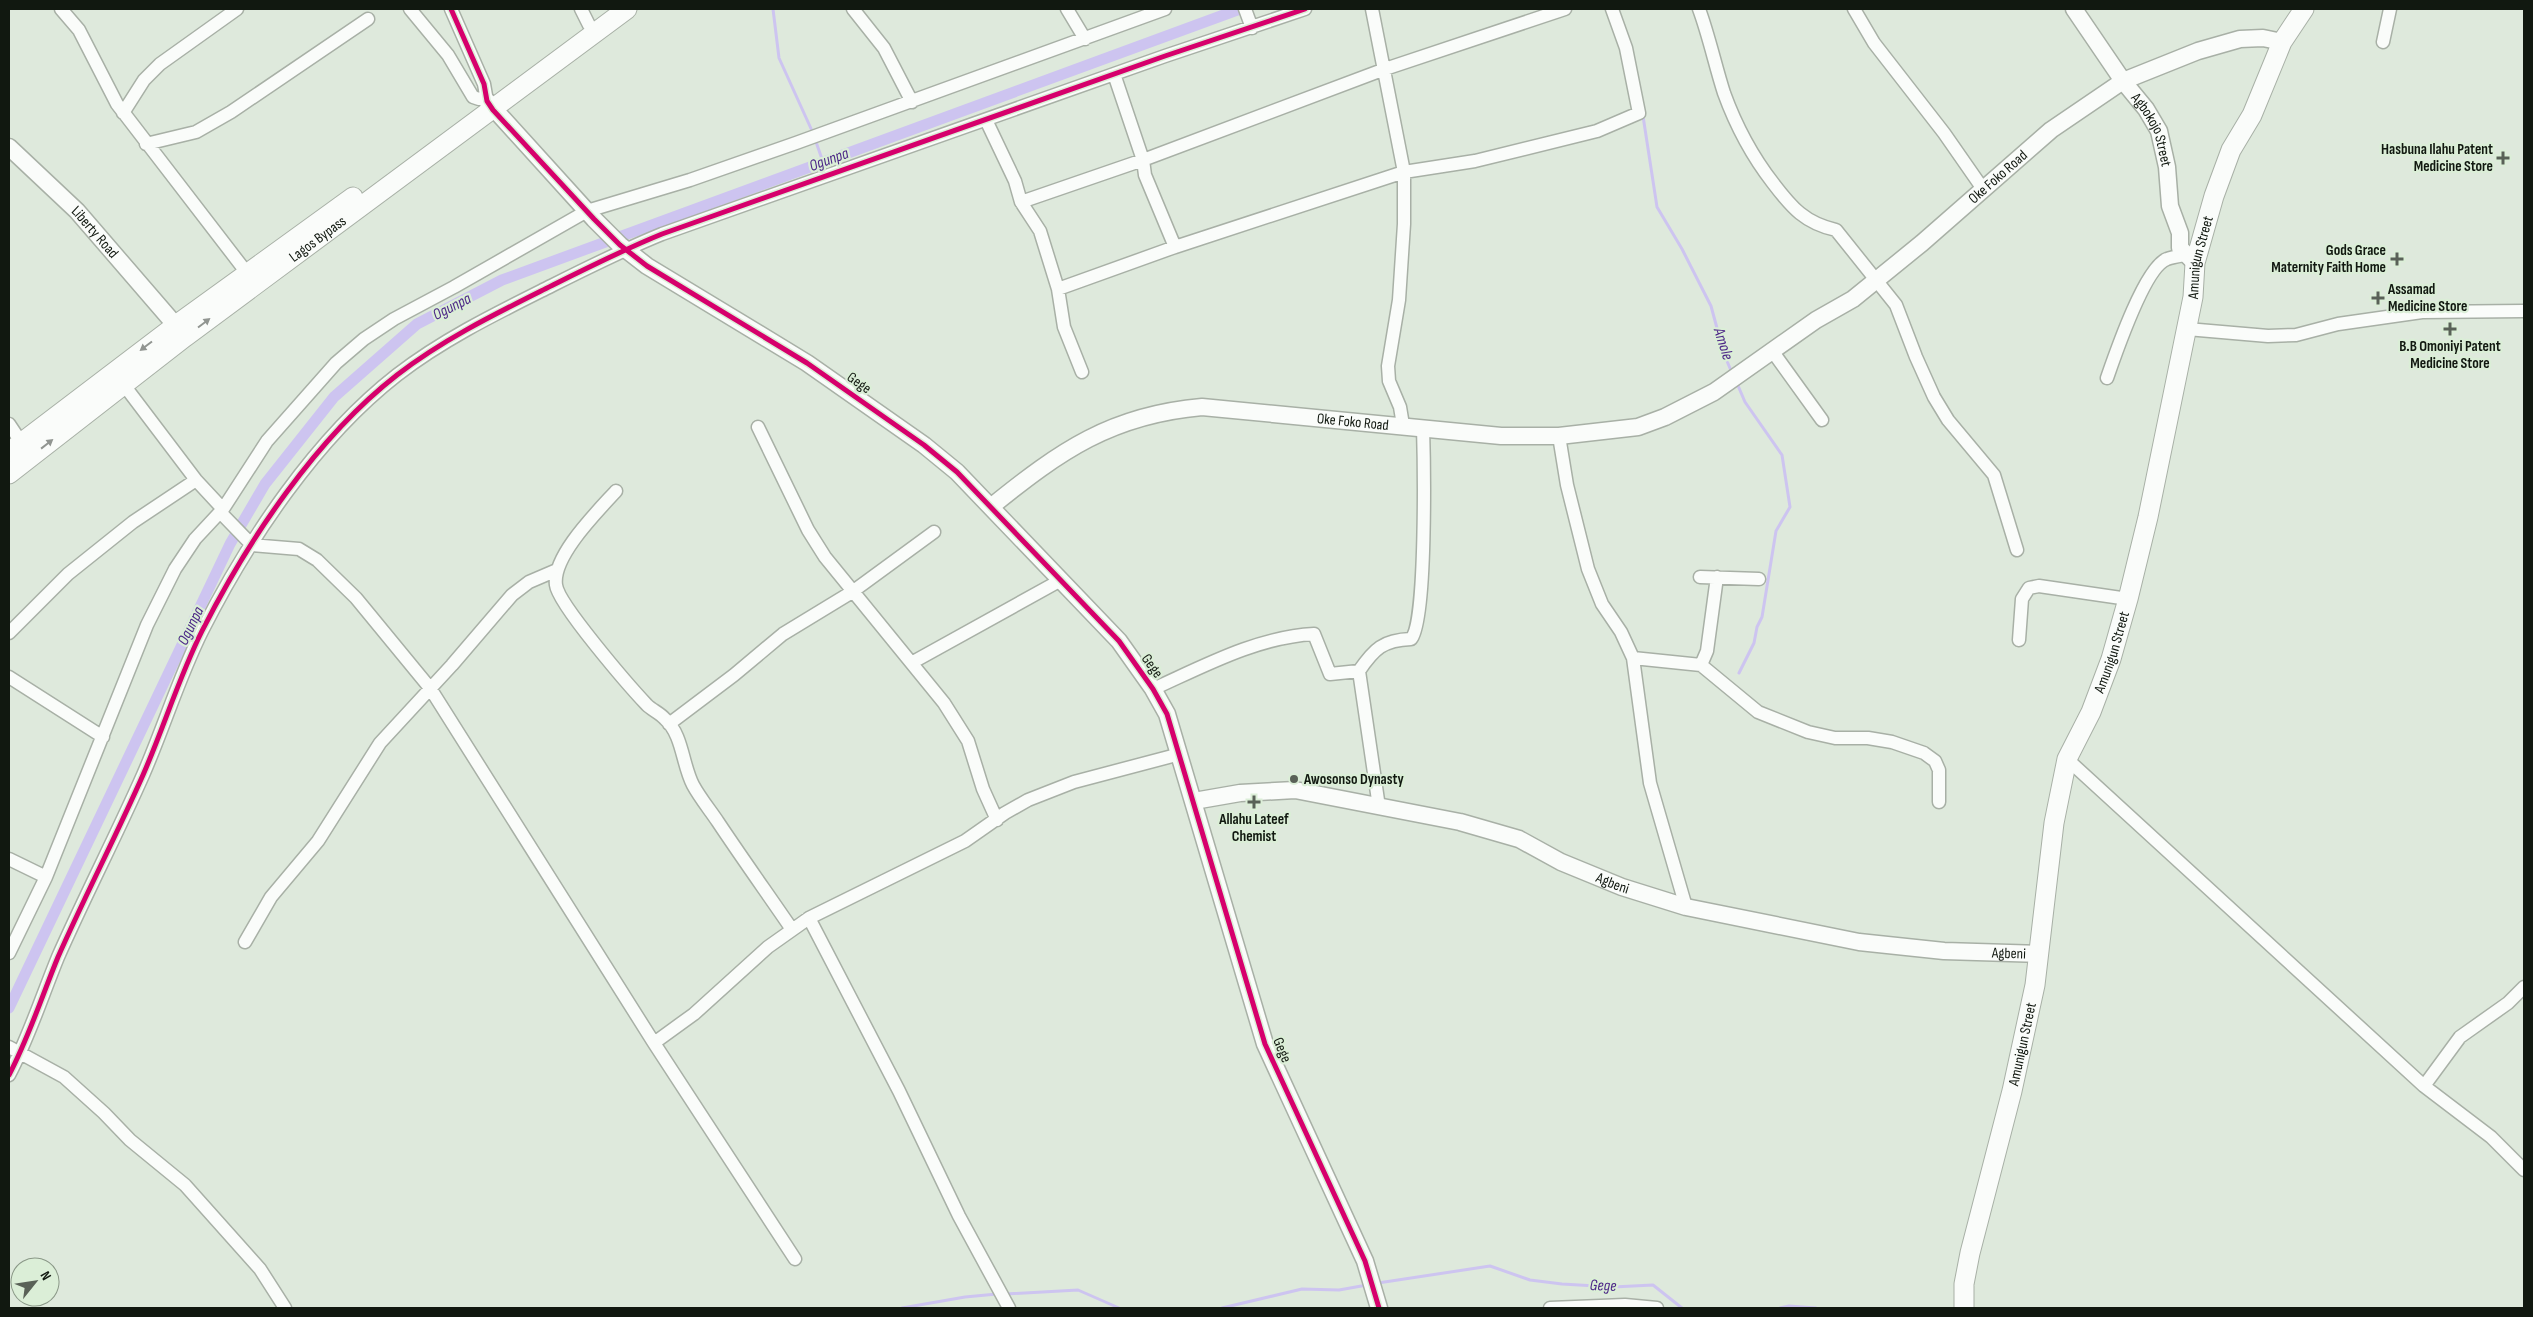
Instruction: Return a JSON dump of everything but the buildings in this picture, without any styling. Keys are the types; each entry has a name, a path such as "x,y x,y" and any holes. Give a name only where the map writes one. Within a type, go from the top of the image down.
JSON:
{"main road":[{"name":"Lagos Bypass","path":"15,447 181,331 489,102 585,17 610,9"},
{"name":"Lagos Bypass","path":"9,474 124,385 181,331 247,273 489,102 628,9"},
{"name":"Amunigun Street","path":"1964,1308 1964,1284 1970,1253 2012,1091 2035,985 2054,823 2068,759 2091,712 2111,659 2148,517 2193,297 2190,259 2231,150 2252,115 2282,42 2304,9"}],"street":[{"path":"61,9 79,30 102,78 123,113 247,273"},
{"path":"123,113 144,80 160,64 237,9"},
{"path":"410,9 448,55 473,97 489,102"},
{"path":"451,9 484,84 489,102"},
{"path":"853,9 884,48 912,102"},
{"path":"1067,9 1085,39"},
{"path":"9,953 46,877 147,625 175,569 195,539 221,511 267,441 329,370 364,339 394,319 590,215 912,102 1165,9"},
{"path":"9,1075 16,1051 59,955 131,803 202,632 250,544 294,483 328,443 373,396 397,375 434,349 622,247 1114,74 1249,19 1305,9"},
{"path":"1372,9 1404,172 1404,224 1399,300 1388,366 1389,381 1400,407 1403,425"},
{"path":"1021,202 1143,160 1385,70 1565,9"},
{"path":"1058,289 1175,247 1404,172 1475,161 1597,131 1640,113 1626,48 1612,9"},
{"path":"1699,9 1724,93 1740,130 1758,164 1803,217 1822,227 1836,230 1878,280 1896,305 1934,397 1948,420 1994,475 2017,550"},
{"path":"1854,9 1874,43 1944,133 1983,189"},
{"name":"Agbokojo Street","path":"2074,9 2123,81 2146,109 2159,131 2167,167 2170,206 2180,233 2180,248 2190,259"},
{"path":"2383,42 2390,9"},
{"path":"146,144 196,132 231,112 368,19"},
{"name":"Oke Foko Road","path":"992,506 1032,473 1064,451 1089,437 1123,423 1171,410 1202,407 1501,436 1559,436 1638,427 1665,417 1734,378 1816,320 1853,299 1878,280 2051,130 2123,81 2189,54 2240,39 2263,38 2282,42"},
{"path":"1114,74 1143,160 1145,175 1175,247"},
{"name":"Gege","path":"489,102 590,215 622,247 647,266 807,363 889,419 957,472 992,506 1119,641 1153,689 1167,714 1266,1044 1365,1262 1377,1302"},
{"path":"986,120 1015,181 1021,202 1040,231 1058,289 1064,327 1082,372"},
{"name":"Liberty Road","path":"9,147 77,211 181,331"},
{"path":"2107,378 2129,316 2148,280 2165,259 2190,259"},
{"path":"2187,329 2268,336 2296,335 2338,324 2422,312 2524,311"},
{"path":"1773,352 1822,420"},
{"path":"124,385 196,480 250,544 299,549 317,560 356,598 430,688 654,1043 796,1259"},
{"path":"9,424 15,447"},
{"path":"758,427 808,530 825,557 944,703 968,741 983,789 997,820"},
{"path":"1379,808 1358,671 1373,650 1402,639 1411,639 1416,631 1422,577 1425,484 1423,427"},
{"path":"1559,436 1569,493 1588,569 1602,604 1621,632 1633,658 1650,783 1686,907"},
{"path":"9,633 68,574 133,522 196,480"},
{"path":"616,491 580,533 557,570 556,585 561,599 616,670 648,707 666,719 676,736 692,784 738,854 792,928"},
{"path":"669,724 734,675 783,634 852,592 934,532"},
{"path":"245,942 271,897 318,841 380,743 512,595 528,582 557,570"},
{"path":"1700,577 1760,579"},
{"path":"1701,665 1707,651 1717,577"},
{"path":"912,662 1061,580"},
{"path":"2019,640 2022,599 2029,588 2040,586 2128,599"},
{"path":"1153,689 1249,648 1300,635 1314,634 1330,674 1358,671"},
{"path":"1633,658 1701,665 1758,712 1808,732 1835,738 1868,738 1892,742 1924,752 1935,761 1939,770 1939,802"},
{"path":"9,677 103,737"},
{"path":"654,1043 694,1014 792,928 809,918 965,841 1028,800 1074,782 1180,754"},
{"path":"2068,759 2424,1086 2491,1137 2524,1170"},
{"name":"Agbeni","path":"1194,801 1240,793 1295,790 1379,808 1460,822 1519,838 1560,862 1613,884 1686,907 1859,942 1944,951 2039,954"},
{"path":"9,859 46,877"},
{"path":"809,918 899,1091 986,1269 1010,1308"},
{"path":"2424,1086 2460,1037 2508,1003 2524,987"},
{"path":"16,1051 64,1077 104,1113 130,1140 184,1185 260,1269 285,1308"},
{"path":"1550,1308 1625,1305 1657,1308"}],"waterway":[{"path":"773,9 779,58 813,133"},
{"name":"Ogunpa","path":"9,1008 230,544 265,484 334,397 417,324 502,280 1240,9"},
{"name":"Amole","path":"1643,116 1657,207 1682,249 1711,306 1724,354 1732,373"},
{"path":"815,139 823,162"},
{"name":"Amole","path":"1736,381 1745,402 1782,455 1790,507 1776,531 1762,617 1757,627 1754,643 1739,673"},
{"name":"Gege","path":"1378,1283 1490,1266 1530,1280 1562,1284 1613,1287 1653,1285 1682,1308"},
{"name":"Gege","path":"1222,1308 1302,1289 1339,1290 1367,1285"},
{"name":"Gege","path":"1006,1294 1078,1290 1119,1308"},
{"name":"Gege","path":"902,1308 965,1297 997,1294"},
{"name":"Gege","path":"1780,1308 1789,1306 1816,1308"}],"cycle path":[{"path":"451,9 484,84 487,101 493,110 620,245 647,266 807,363 924,445 957,472 1119,641 1153,689 1167,714 1265,1044 1365,1261 1379,1308"},
{"path":"9,1075 29,1031 58,957 143,775 194,648 220,596 240,561 286,492 339,429 367,400 397,375 449,340 522,300 601,261 662,234 1165,56 1305,9"}],"place":[{"name":"Hasbuna Ilahu Patent Medicine Store","path":"2503,158"},
{"name":"Gods Grace Maternity Faith Home","path":"2397,259"},
{"name":"Assamad Medicine Store","path":"2378,298"},
{"name":"B.B Omoniyi Patent Medicine Store","path":"2450,329"},
{"name":"Awosonso Dynasty","path":"1294,779"},
{"name":"Allahu Lateef Chemist","path":"1254,802"}]}
